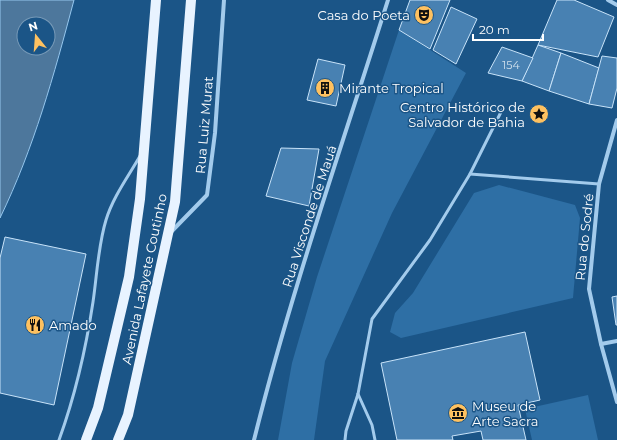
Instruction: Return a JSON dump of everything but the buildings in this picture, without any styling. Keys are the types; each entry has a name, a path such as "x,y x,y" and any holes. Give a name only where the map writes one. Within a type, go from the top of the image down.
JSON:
{"main road":[{"name":"Avenida Lafayete Coutinho","path":"86,440 98,408 129,277 140,199 156,0"},
{"name":"Avenida Lafayete Coutinho","path":"118,440 128,415 175,202 191,0"}],"street":[{"name":"Rua Luiz Murat","path":"167,236 207,195 215,133 224,0"},
{"name":"Rua Visconde de Mauá","path":"254,440 265,394 299,282 388,0"},
{"path":"608,0 617,4"},
{"name":"Rua do Sodré","path":"617,120 599,184 589,289 601,344 617,402"},
{"path":"601,344 617,341"}],"lane":[{"path":"344,440 358,394 372,319 430,240 470,174 502,110"},
{"path":"59,440 70,410 82,356 93,304 106,221 117,195 144,149"},
{"path":"470,174 599,184"},
{"path":"358,394 372,425 375,440"}],"shaded area":[{"path":"0,0 74,0 42,111 12,192 0,218"},
{"path":"399,30 466,73 392,213 325,361 314,440 278,440 292,363 317,277"},
{"path":"499,185 575,205 580,218 573,298 401,338 390,332 395,313 413,293 474,193"},
{"path":"588,395 598,440 532,440 525,409"}],"place":[{"name":"Casa do Poeta","path":"424,15"},
{"name":"Mirante Tropical","path":"325,88"},
{"name":"Centro Histórico de Salvador de Bahia","path":"539,114"},
{"name":"Amado","path":"35,325"},
{"name":"Museu de Arte Sacra","path":"458,413"}]}
